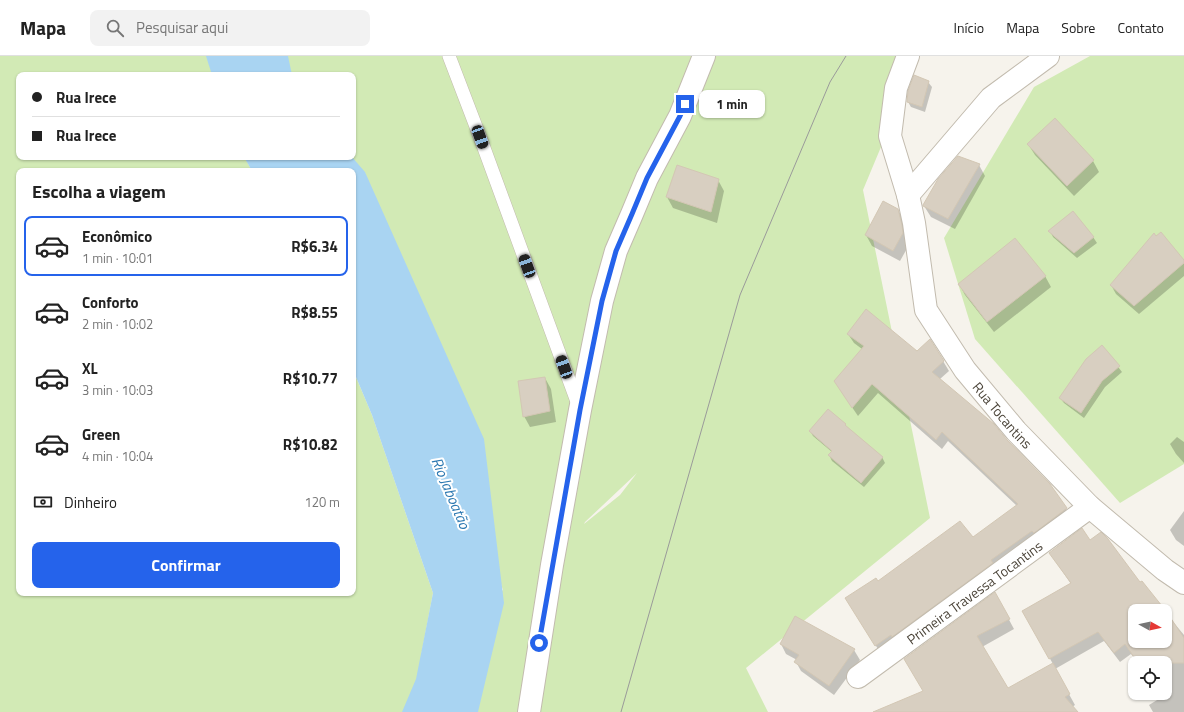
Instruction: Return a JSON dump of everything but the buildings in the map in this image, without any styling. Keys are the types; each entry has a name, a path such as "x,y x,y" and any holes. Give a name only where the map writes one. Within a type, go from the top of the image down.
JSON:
{"street":[{"path":"529,712 552,565 580,410 602,301 616,251 647,178 680,116 704,56"},
{"name":"Rua Tocantins","path":"908,56 896,88 890,136 908,195 914,223 926,310 965,370 1016,431 1090,507 1165,570 1184,583"},
{"path":"908,195 991,98 1048,56"},
{"name":"Primeira Travessa Tocantins","path":"858,677 1090,507"}],"lane":[{"path":"449,56 580,410"}],"green space":[{"path":"0,56 919,56 863,190 930,518 746,668 768,712 0,712","holes":["637,473 620,495 584,524 585,522"]},
{"path":"1090,56 1184,56 1184,464 1120,503 975,339 944,238 1034,87"}],"water":[{"path":"206,56 288,56 291,72 211,72"},
{"name":"Rio Jaboatão","path":"246,160 355,160 365,172 484,439 504,603 478,712 402,712 416,679 433,593 372,415 356,377 356,168 250,168"}],"tram line":[{"path":"621,712 740,295 830,82 846,56"}],"route":[{"path":"539,643 580,410 602,301 616,251 647,178 685,104"}]}
